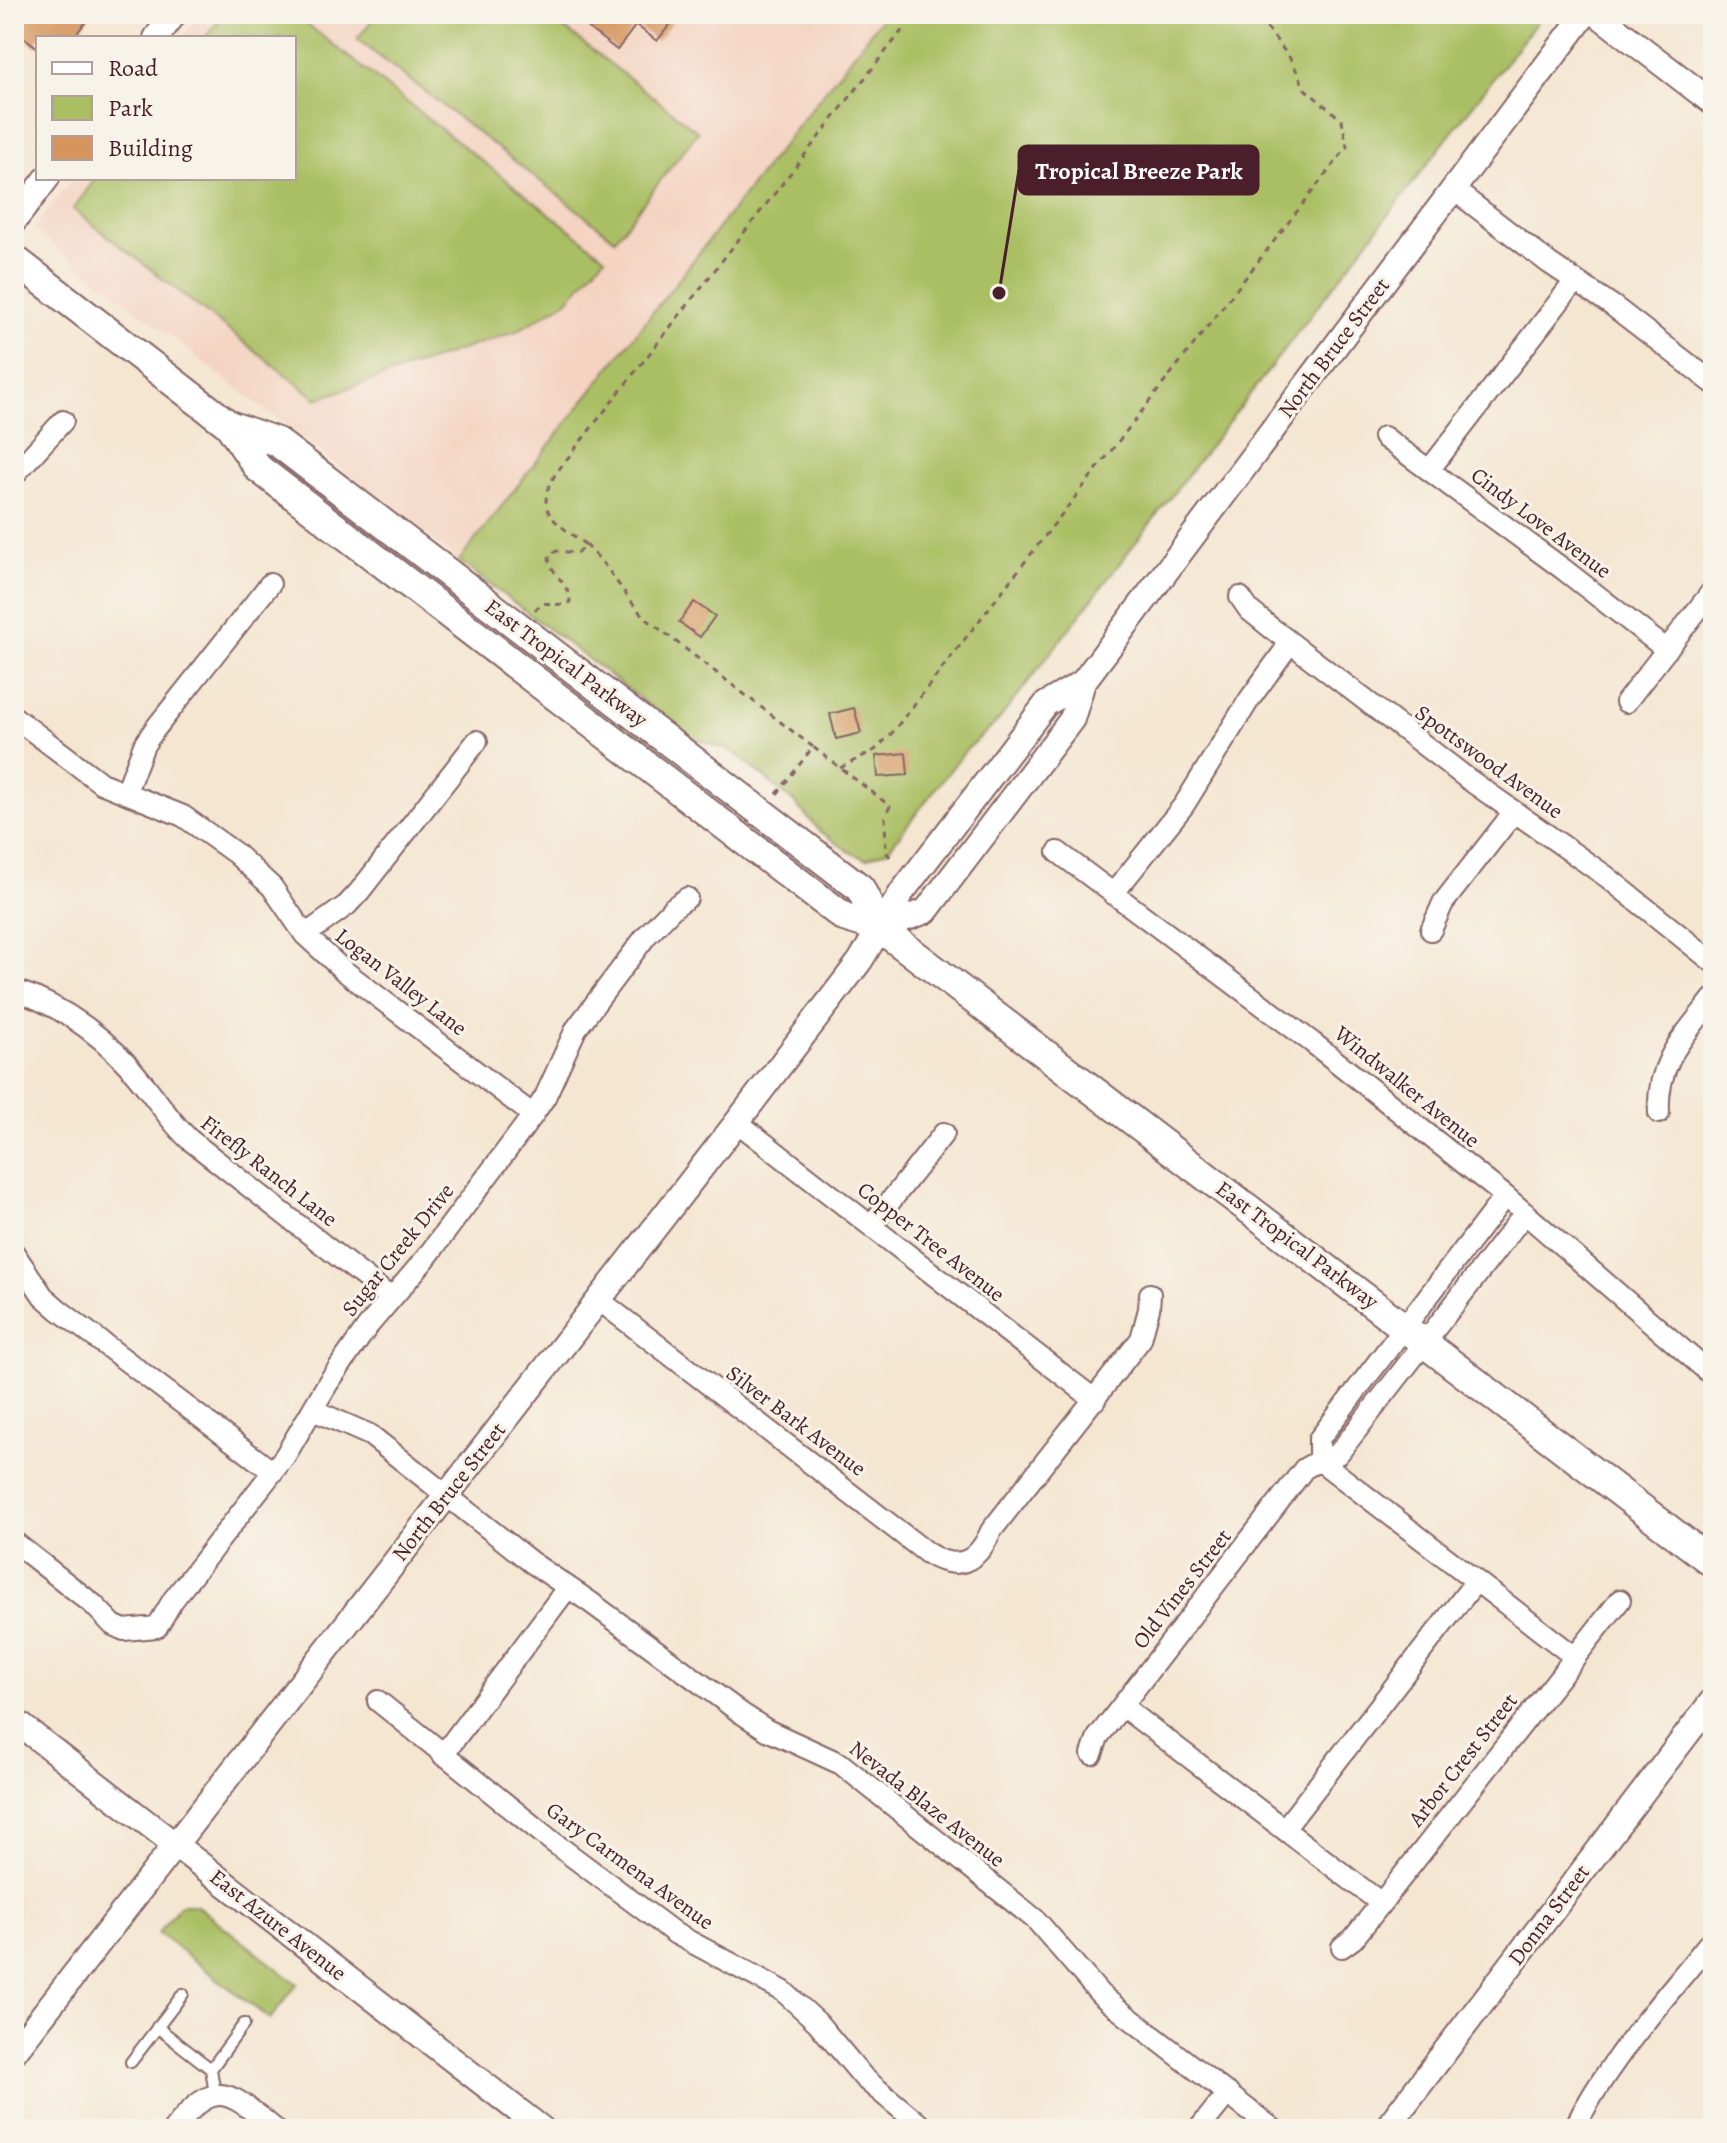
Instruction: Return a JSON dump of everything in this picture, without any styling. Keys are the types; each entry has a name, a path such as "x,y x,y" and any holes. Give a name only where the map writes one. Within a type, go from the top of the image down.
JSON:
{"main road":[{"name":"East Tropical Parkway","path":"14,259 229,425 277,442 860,888 880,928"},
{"name":"East Tropical Parkway","path":"229,425 258,468 844,917 880,928 1713,1563"}],"street":[{"path":"158,36 174,14"},
{"name":"North Bruce Street","path":"14,2052 737,1122 860,961 880,928 926,911 1072,719 1083,682 1585,14"},
{"path":"1597,14 1713,103"},
{"path":"14,221 45,180"},
{"path":"1453,189 1713,383"},
{"path":"1430,469 1575,281"},
{"path":"14,475 63,421"},
{"name":"Cindy Love Avenue","path":"1384,437 1667,650"},
{"path":"126,792 144,745 155,729 270,584"},
{"path":"1626,702 1713,590"},
{"name":"Spottswood Avenue","path":"1240,597 1249,610 1290,643 1514,812 1607,877 1713,962"},
{"path":"1113,894 1202,781 1249,700 1290,643"},
{"name":"Logan Valley Lane","path":"14,717 94,778 183,816 254,868 272,887 305,935 343,970 533,1115"},
{"path":"305,935 353,899 477,741"},
{"path":"1431,930 1443,903 1514,812"},
{"name":"Windwalker Avenue","path":"1058,852 1313,1043 1505,1196 1713,1376"},
{"name":"Sugar Creek Drive","path":"14,1542 94,1605 113,1625 124,1630 157,1627 173,1600 273,1472 344,1358 426,1258 533,1115 545,1097 576,1029 646,936 687,898"},
{"name":"Firefly Ranch Lane","path":"14,990 38,998 85,1028 141,1079 174,1126 391,1298"},
{"path":"1659,1113 1658,1095 1670,1053 1713,999"},
{"name":"Copper Tree Avenue","path":"737,1122 1095,1400"},
{"path":"871,1226 944,1133"},
{"name":"Old Vines Street","path":"1092,1754 1098,1737 1304,1469 1338,1454 1371,1415 1473,1238 1505,1196"},
{"name":"Old Vines Street","path":"1319,1460 1319,1439 1350,1398 1416,1335 1492,1254 1525,1213"},
{"path":"14,1253 43,1296 59,1310 273,1472"},
{"path":"1095,1400 1141,1339 1150,1294"},
{"name":"Silver Bark Avenue","path":"599,1300 927,1553 952,1565 979,1553 991,1531 1095,1400"},
{"name":"Nevada Blaze Avenue","path":"313,1410 370,1435 531,1562 754,1722 841,1764 1036,1920 1100,1994 1273,2129"},
{"path":"1319,1460 1575,1657"},
{"path":"1285,1828 1476,1581"},
{"path":"443,1755 568,1587"},
{"name":"Arbor Crest Street","path":"1342,1947 1353,1939 1620,1600"},
{"name":"Donna Street","path":"1386,2129 1713,1700"},
{"name":"Gary Carmena Avenue","path":"378,1701 443,1755 676,1934 765,1980 791,1997 817,2022 864,2078 925,2129"},
{"path":"1122,1706 1381,1903"},
{"name":"East Azure Avenue","path":"14,1720 542,2129"},
{"path":"1581,2126 1605,2076 1713,1938"},
{"path":"1199,2129 1228,2093"},
{"path":"174,2129 190,2109 215,2094 229,2096 244,2104 275,2129"}],"lane":[{"path":"1473,1238 1492,1254"},
{"path":"1350,1398 1371,1415"},
{"path":"131,2062 183,1994"},
{"path":"211,2069 244,2024"},
{"path":"157,2027 211,2069 215,2094"}],"path":[{"path":"890,857 886,852 885,817 890,806 644,617 599,557 555,521 546,508 545,492 556,473 915,14"},
{"path":"840,768 875,750 892,733 1347,147 1342,120 1305,89 1292,61 1268,29 1248,18 1227,14"},
{"path":"535,610 542,603 564,605 570,602 570,593 549,563 549,555 556,551 577,553 586,545"},
{"path":"762,813 813,747"}],"shaded area":[{"path":"201,14 885,14 459,561 33,229 71,180 296,180 296,36 184,36"}],"green space":[{"path":"224,14 294,14 605,257 567,301 517,331 317,399 73,209 95,180 296,180 296,36 207,36"},
{"path":"377,14 546,14 698,132 615,239 357,39"},
{"path":"885,14 1543,14 998,721 965,751 888,850 866,859 848,851 820,831 794,802 734,752 691,737 459,561"},
{"path":"180,1905 196,1905 297,1984 270,2019 158,1933"}],"building":[{"path":"14,14 92,14 75,36 36,36 36,46 14,30"},
{"path":"570,14 678,14 657,41 636,25 617,50"},
{"path":"694,602 715,616 700,637 679,622"},
{"path":"854,708 861,733 836,739 830,714"},
{"path":"906,753 908,775 878,777 876,756"}],"place":[{"name":"Tropical Breeze Park","path":"999,293"}]}
